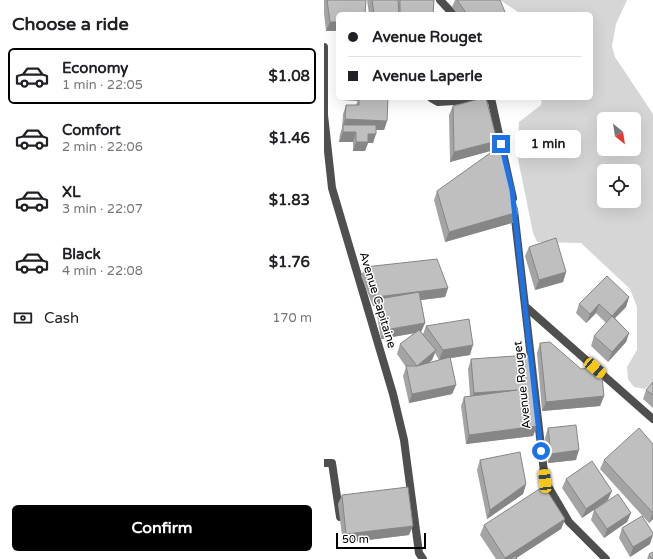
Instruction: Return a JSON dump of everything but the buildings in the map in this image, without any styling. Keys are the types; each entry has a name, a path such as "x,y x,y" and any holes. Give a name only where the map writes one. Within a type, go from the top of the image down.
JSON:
{"street":[{"path":"440,0 451,12"},
{"name":"Avenue Capitaine","path":"324,47 324,115 332,188 393,394 404,440 419,553 422,559"},
{"path":"434,100 438,102 464,100"},
{"name":"Avenue Rouget","path":"491,100 512,190 545,481 569,522 606,559"},
{"path":"526,307 653,419"},
{"path":"324,463 332,463 340,517"}],"shaded area":[{"path":"500,0 627,0 616,24 612,46 615,57 653,114 653,382 645,389 634,387 628,379 627,367 637,350 637,307 630,289 581,243 537,242 533,233 517,154 519,122 541,105 542,100 593,100 593,12 518,12"}],"route":[{"path":"501,144 512,190 541,451"}]}
